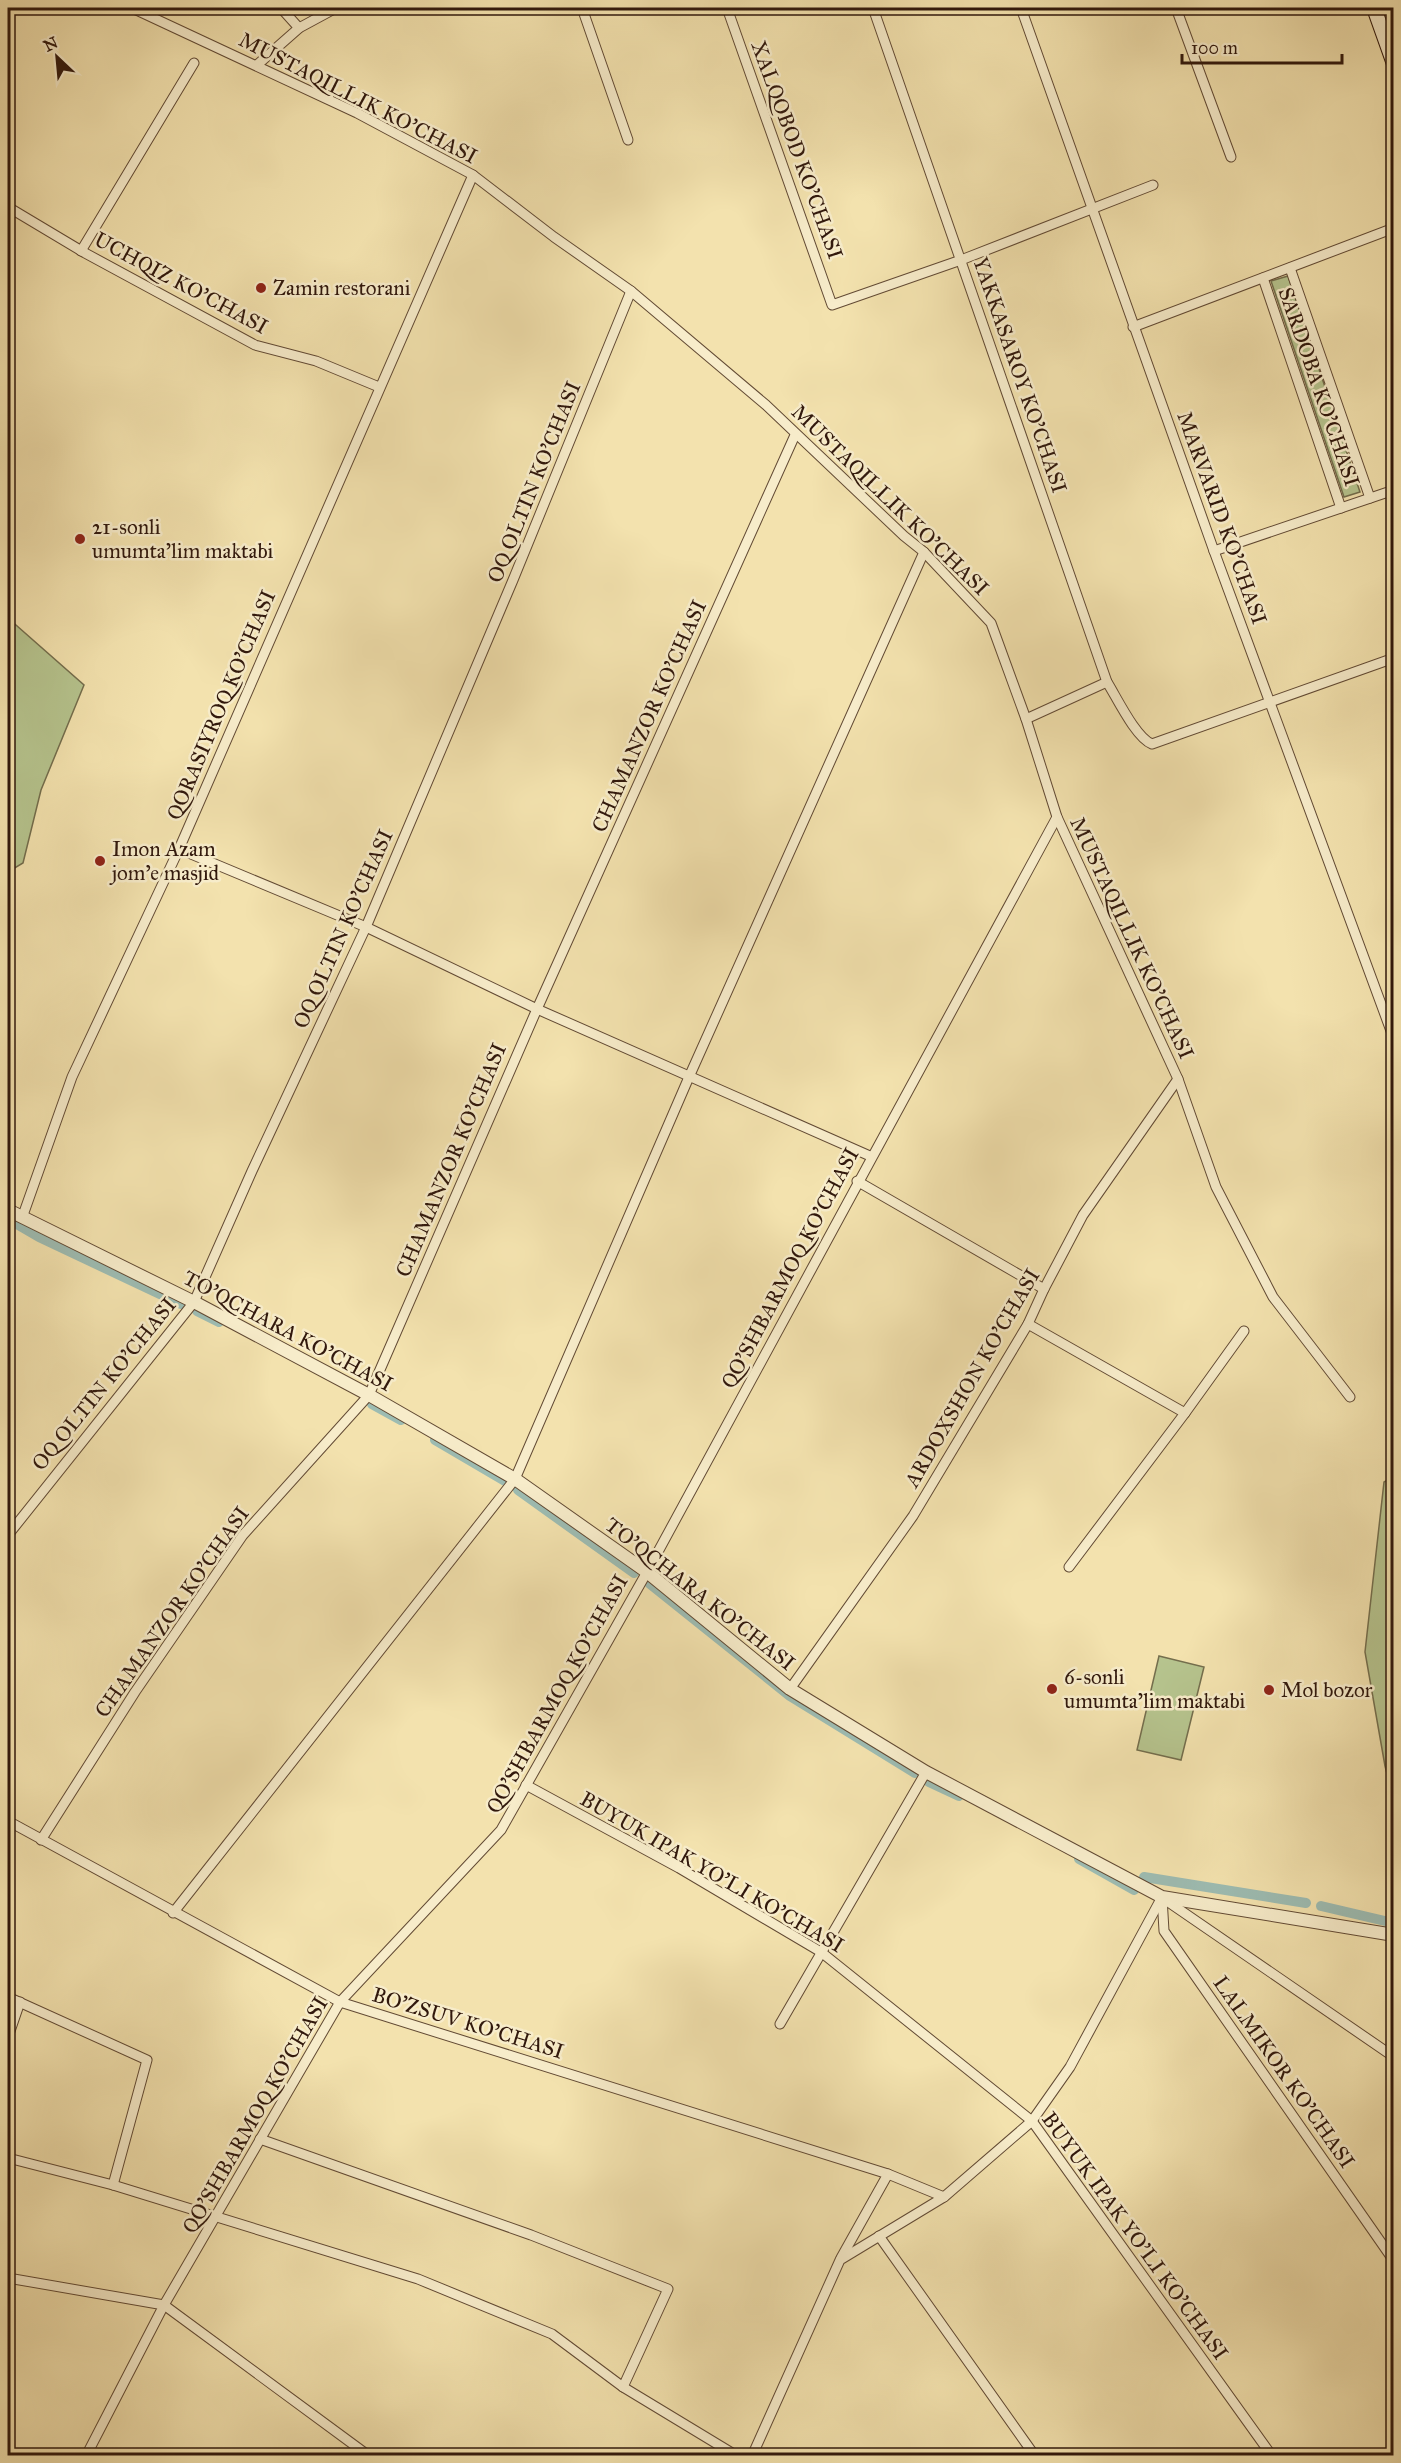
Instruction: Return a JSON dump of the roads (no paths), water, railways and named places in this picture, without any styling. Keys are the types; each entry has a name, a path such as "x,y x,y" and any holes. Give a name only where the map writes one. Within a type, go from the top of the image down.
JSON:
{"main road":[{"path":"1374,8 1394,64"}],"street":[{"name":"MUSTAQILLIK KO'CHASI","path":"132,8 357,113 473,175 554,237 631,291 766,405 795,435 924,552 991,623 1026,719 1057,817 1178,1079 1216,1186 1273,1298 1350,1397"},
{"path":"281,8 299,28"},
{"path":"257,65 299,28 336,8"},
{"path":"582,8 628,140"},
{"name":"XALQOBOD KO'CHASI","path":"727,8 832,305 961,260"},
{"name":"YAKKASAROY KO'CHASI","path":"873,8 1107,682 1138,733 1152,744 1271,702"},
{"name":"MARVARID KO'CHASI","path":"1021,8 1214,551 1394,1039"},
{"path":"1176,8 1231,157"},
{"path":"81,251 194,63"},
{"name":"QORASIYROQ KO'CHASI","path":"22,1218 72,1077 179,849 473,175"},
{"path":"961,260 1153,185"},
{"name":"UCHQIZ KO'CHASI","path":"8,207 81,251 255,345 316,361 379,387"},
{"path":"1133,327 1394,228"},
{"name":"SARDOBA KO'CHASI","path":"1290,268 1370,498"},
{"name":"SARDOBA KO'CHASI","path":"1263,278 1341,507"},
{"name":"OQ OLTIN KO'CHASI","path":"8,1535 194,1302 366,927 513,580 631,291"},
{"name":"CHAMANZOR KO'CHASI","path":"40,1840 135,1692 243,1535 369,1395 537,1010 795,435"},
{"path":"1214,551 1394,490"},
{"path":"173,1913 515,1479 689,1077 924,552"},
{"path":"1271,702 1394,658"},
{"path":"1026,719 1107,682"},
{"name":"QO'SHBARMOQ KO'CHASI","path":"86,2456 164,2305 340,2002 501,1830 646,1572 870,1156 1057,817"},
{"path":"179,849 366,927 537,1010 870,1156"},
{"name":"ARDOXSHON KO'CHASI","path":"790,1689 913,1516 1028,1323 1083,1215 1178,1079"},
{"path":"857,1180 1044,1289"},
{"name":"TO'QCHARA KO'CHASI","path":"8,1210 194,1302 369,1395 515,1479 646,1572 790,1689 926,1772 1162,1897 1394,1935"},
{"path":"1028,1323 1185,1413"},
{"path":"1069,1567 1185,1413 1244,1330"},
{"path":"780,2024 926,1772"},
{"name":"BUYUK IPAK YO'LI KO'CHASI","path":"526,1785 679,1868 821,1952 1032,2121 1272,2456"},
{"name":"BO'ZSUV KO'CHASI","path":"8,1821 340,2002 888,2174 944,2197"},
{"path":"840,2260 944,2197 1032,2121 1070,2067 1162,1897 1394,2057"},
{"name":"LALMIKOR KO'CHASI","path":"1162,1897 1164,1931 1394,2261"},
{"path":"8,1997 147,2061 113,2185"},
{"path":"8,2037 20,2002"},
{"path":"260,2139 531,2235 668,2289 623,2386"},
{"path":"8,2157 113,2185 418,2278 552,2334 623,2386 737,2456"},
{"path":"752,2456 840,2260 888,2174"},
{"path":"879,2236 1035,2456"},
{"path":"8,2278 164,2305 369,2456"},
{"path":"1383,2456 1394,2449"}],"waterway":[{"path":"8,1219 39,1237 181,1304"},
{"path":"197,1311 219,1322"},
{"path":"372,1404 401,1420"},
{"path":"435,1440 510,1484"},
{"path":"518,1490 634,1573"},
{"path":"649,1583 790,1696 915,1773"},
{"path":"929,1782 959,1796"},
{"path":"1079,1859 1134,1890"},
{"path":"1144,1877 1306,1903"},
{"path":"1321,1906 1385,1921"}],"place":[{"name":"Zamin restorani","path":"261,288"},
{"name":"21-sonli umumta'lim maktabi","path":"80,539"},
{"name":"Imon Azam jom'e masjid","path":"100,861"},
{"name":"6-sonli umumta'lim maktabi","path":"1052,1689"},
{"name":"Mol bozor","path":"1269,1690"}]}
